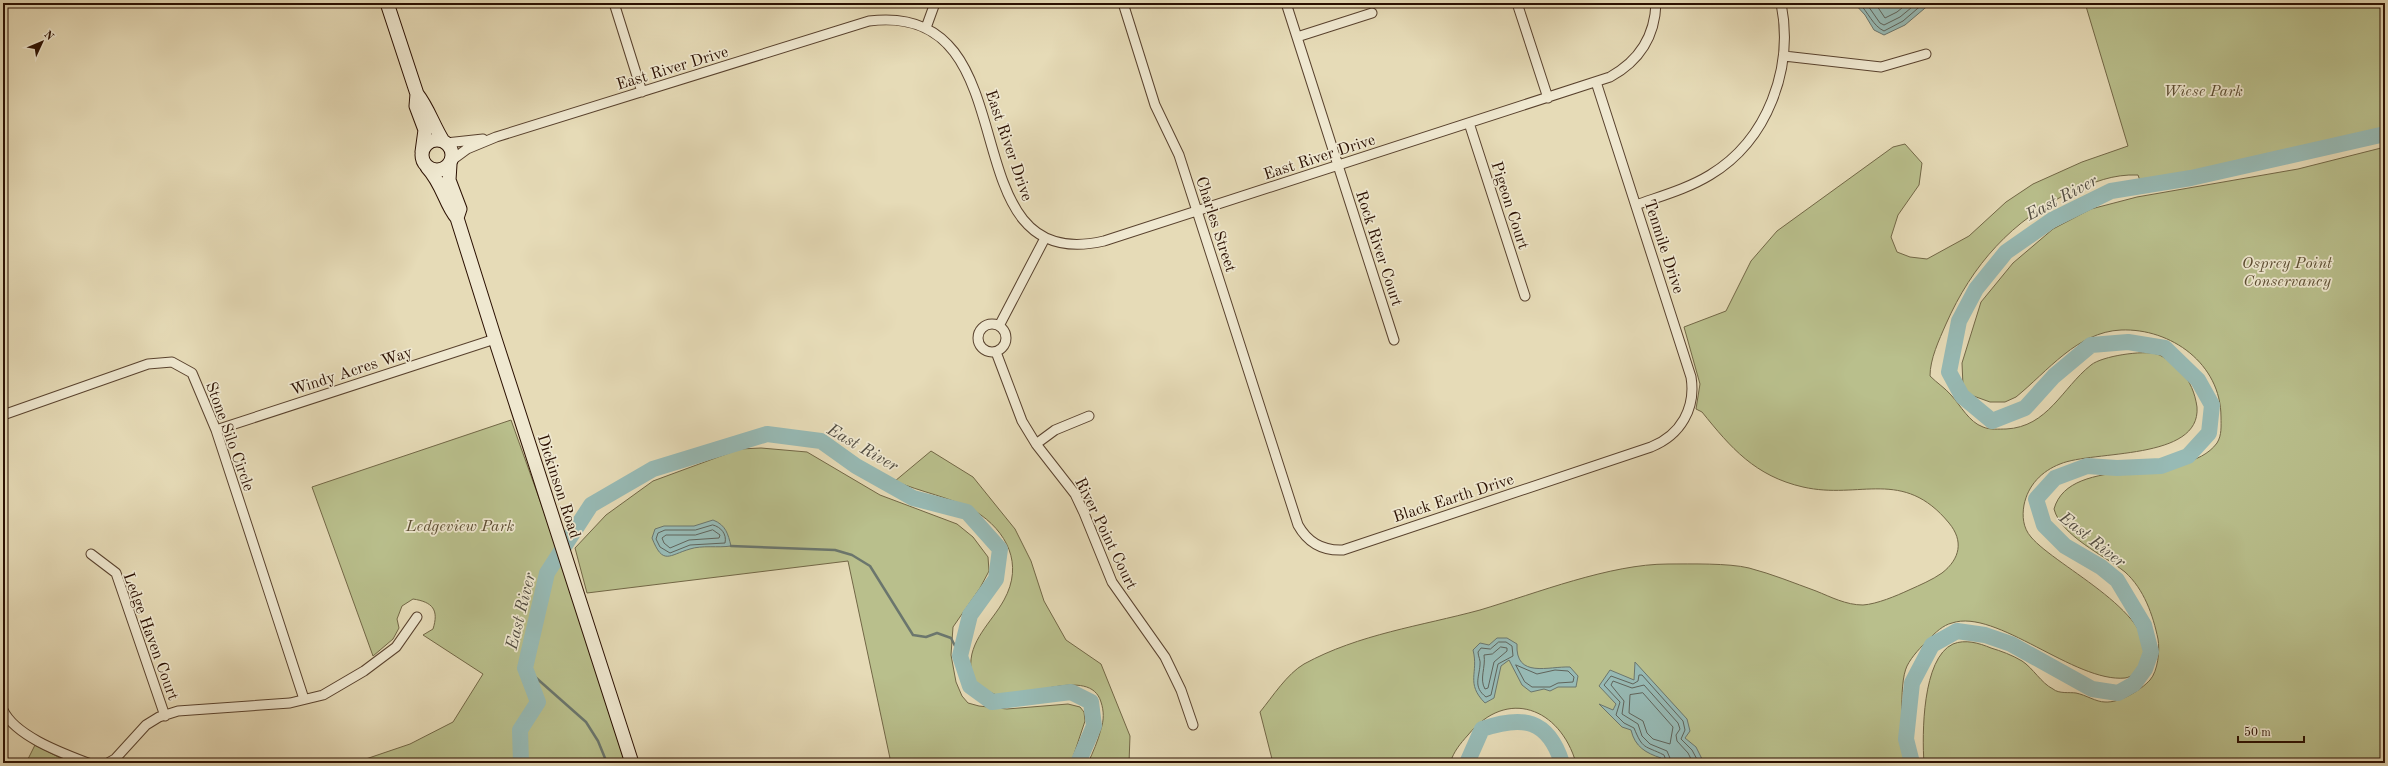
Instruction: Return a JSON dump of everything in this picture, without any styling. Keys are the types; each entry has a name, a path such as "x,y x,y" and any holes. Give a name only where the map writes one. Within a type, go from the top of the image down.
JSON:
{"street":[{"path":"387,3 417,94 426,105 432,124 452,150 451,162 436,171 427,167 422,158 424,130 416,106 417,94"},
{"path":"614,3 642,92"},
{"path":"927,25 935,3"},
{"name":"Charles Street","path":"1123,3 1155,105 1174,143 1197,211 1276,457"},
{"name":"Rock River Court","path":"1286,3 1394,340"},
{"path":"1517,3 1548,98"},
{"name":"East River Drive","path":"451,162 467,149 496,137 870,21 897,18 927,25 950,40 966,63 1015,208 1030,228 1045,238 1059,244 1084,246 1338,166 1596,82 1621,71 1640,53 1653,26 1656,3"},
{"path":"1636,204 1694,184 1720,168 1737,153 1750,138 1771,105 1777,89 1784,56 1785,33 1781,3"},
{"path":"1297,37 1372,13"},
{"path":"1784,56 1881,67 1926,54"},
{"name":"Tenmile Drive","path":"1596,82 1691,377 1691,405 1684,420"},
{"name":"Pigeon Court","path":"1469,123 1525,296"},
{"name":"East River Drive","path":"445,142 496,137"},
{"path":"422,152 430,142 445,142"},
{"name":"Dickinson Road","path":"451,162 449,180 460,209 457,218"},
{"name":"Dickinson Road","path":"427,167 437,179 452,212 457,218 494,339 632,763"},
{"path":"999,326 1045,238"},
{"path":"990,324 999,326 1006,334 1005,344 996,352 988,352 980,347 978,336 981,329 990,324"},
{"name":"Windy Acres Way","path":"216,430 494,339"},
{"name":"River Point Court","path":"996,352 1012,398 1036,444 1074,494 1084,513 1112,582 1165,656 1181,690 1193,725"},
{"name":"Stone Silo Circle","path":"3,415 148,364 172,362 192,372 216,430 304,700"},
{"path":"1036,444 1055,430 1089,416"},
{"name":"Black Earth Drive","path":"1276,457 1302,532 1312,542 1323,548 1343,550 1651,447 1668,439 1684,420"},
{"name":"Ledge Haven Court","path":"91,554 116,573 165,716"},
{"path":"108,763 114,759 146,725 178,711 290,703 323,695 364,671 396,646 417,617"},
{"path":"3,710 10,723 22,731 58,751 88,763"}],"green space":[{"name":"Wiese Park","path":"2085,3 2385,3 2385,141 2158,187 2144,192 2138,175 2129,175 2112,177 2071,192 2030,216 1996,246 1968,282 1946,324 1933,356 1930,376 1949,392 1978,425 1989,429 2021,427 2033,421 2044,414 2091,365 2104,359 2133,353 2157,354 2173,364 2187,379 2195,397 2197,407 2194,424 2182,437 2164,445 2119,454 2076,460 2053,467 2032,485 2024,505 2024,522 2026,530 2031,537 2044,549 2104,594 2123,611 2137,628 2144,646 2141,663 2133,675 2125,678 2105,676 2083,669 2013,635 1991,626 1970,621 1952,623 1942,627 1917,652 1907,666 1904,675 1902,699 1902,728 1905,763 1576,763 1568,744 1558,729 1545,717 1531,710 1515,708 1499,711 1483,720 1460,745 1453,755 1450,763 1273,763 1260,712 1275,692 1292,673 1304,664 1346,645 1368,638 1480,610 1598,574 1646,565 1698,564 1741,566 1758,570 1833,598 1857,605 1868,604 1892,597 1934,578 1948,568 1953,562 1958,550 1957,536 1949,523 1932,506 1915,496 1898,490 1824,490 1803,487 1771,476 1745,459 1734,449 1702,412 1696,409 1700,384 1684,327 1726,311 1751,261 1777,231 1893,147 1905,144 1922,163 1919,185 1898,215 1891,237 1897,252 1910,257 1927,259 1969,236 2006,202 2033,184 2082,162 2128,146"},
{"name":"Osprey Point Conservancy","path":"2385,147 2385,763 1924,763 1924,717 1930,680 1935,665 1943,652 1953,644 1972,642 2006,653 2026,664 2055,691 2076,693 2102,702 2111,702 2123,698 2136,692 2150,680 2157,666 2159,644 2147,603 2142,594 2132,579 2125,572 2084,544 2065,528 2058,519 2054,509 2064,492 2082,481 2104,475 2180,464 2201,456 2217,443 2221,430 2219,398 2212,381 2203,366 2190,353 2175,343 2158,335 2140,331 2121,330 2105,332 2077,345 2064,354 2016,397 2005,402 1990,402 1968,394 1963,386 1962,363 1981,302 2013,263 2053,229 2091,209 2137,197 2298,169"},
{"name":"Ledgeview Park","path":"511,420 562,562 625,763 354,763 410,744 453,722 483,674 423,635 433,629 435,612 430,605 420,600 413,599 402,606 397,619 399,628 393,639 373,656 312,487"},
{"path":"761,448 807,452 880,495 957,524 973,537 988,557 989,571 980,588 953,627 951,655 956,682 962,696 968,703 979,706 1007,709 1068,704 1080,707 1084,712 1085,721 1071,763 891,763 848,561 587,593 575,548 606,515 653,481 740,449"},
{"path":"931,451 973,477 1015,529 1031,561 1044,601 1066,640 1101,664 1130,736 1129,763 1088,763 1094,751 1103,719 1101,702 1094,691 1084,686 1070,685 1008,696 997,695 983,688 972,678 971,659 973,650 982,632 1004,600 1010,587 1012,561 1004,538 996,528 975,511 946,498 895,481"},
{"path":"35,745 68,762 70,763 26,763"}],"water":[{"path":"1854,3 1931,3 1905,25 1884,35 1874,30 1865,15"},
{"path":"713,520 724,527 731,546 695,548 672,556 667,556 660,552 652,538 655,529 664,526 694,526"},
{"path":"1497,638 1507,638 1517,644 1518,655 1521,662 1527,666 1543,669 1570,667 1578,676 1576,687 1558,687 1550,691 1544,689 1531,692 1522,685 1509,660 1501,666 1494,698 1485,703 1479,696 1474,684 1475,665 1473,650 1480,643 1489,645"},
{"path":"1635,662 1687,719 1690,731 1685,738 1696,747 1704,763 1663,763 1661,758 1651,754 1638,745 1631,730 1622,727 1599,704 1613,710 1616,704 1599,686 1610,670 1634,680"}],"waterway":[{"name":"East River","path":"1912,763 1906,739 1912,683 1932,645 1957,631 1985,635 2011,644 2092,689 2118,693 2134,684 2145,669 2151,652 2144,625 2117,580 2101,567 2065,546 2044,525 2036,499 2055,478 2087,466 2117,468 2161,466 2188,456 2209,433 2212,405 2198,380 2165,348 2128,342 2091,345 2054,376 2025,408 1992,421 1962,396 1949,372 1959,321 1976,289 2006,252 2052,220 2111,191 2191,178 2385,134"},
{"name":"East River","path":"521,763 520,730 538,702 525,668 547,573 591,505 653,469 767,434 821,441 856,466 913,498 967,512 1000,549 996,579 970,615 960,656 970,686 992,702 1071,692 1091,702 1094,726 1078,763"},
{"path":"731,546 835,550 852,555 870,566 913,635 926,637 937,633 951,638 960,656"},
{"path":"525,668 586,722 598,741 607,763"},
{"name":"East River","path":"1467,763 1482,729 1510,722 1532,724 1541,729 1549,737 1556,748 1562,763"}]}
